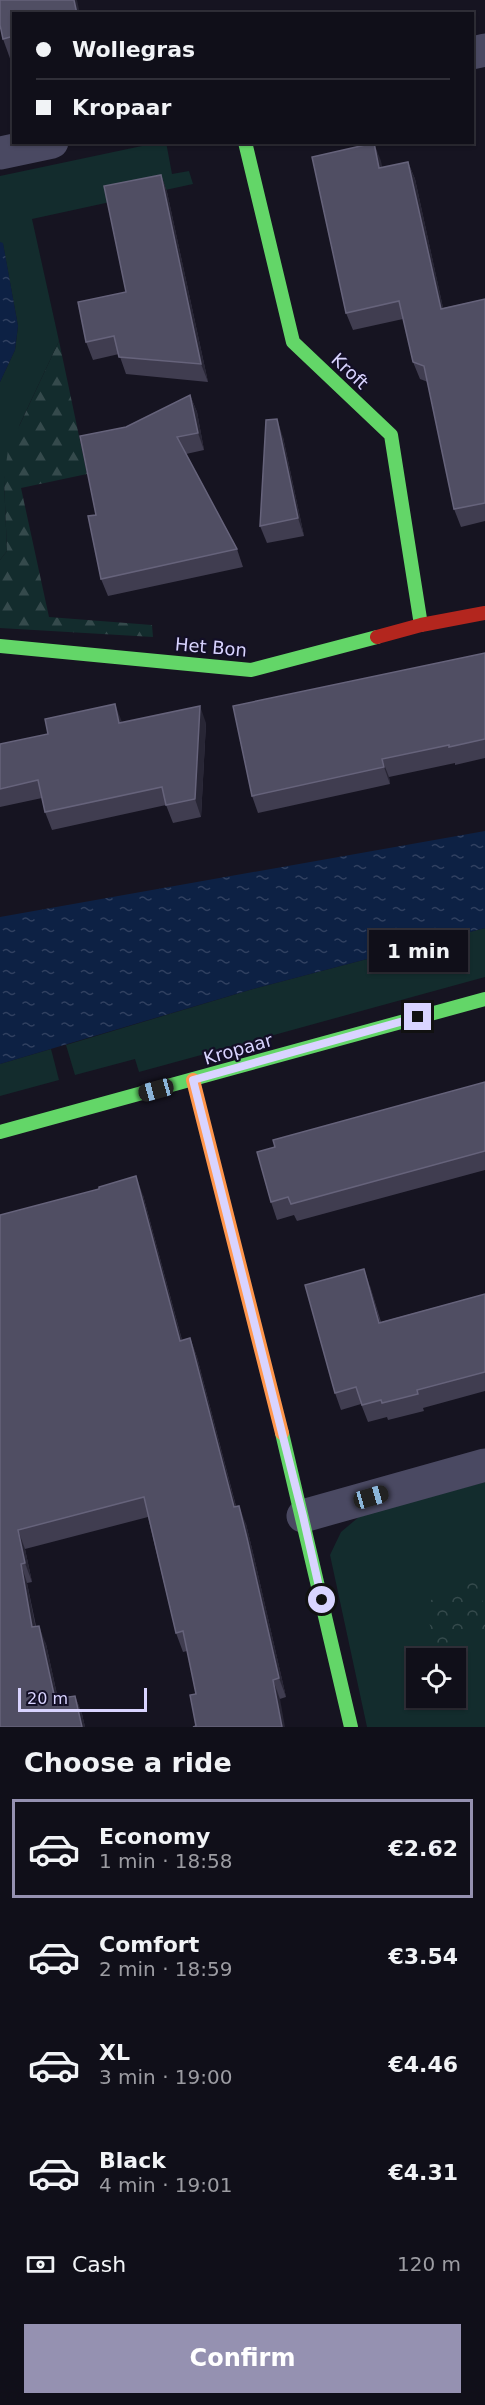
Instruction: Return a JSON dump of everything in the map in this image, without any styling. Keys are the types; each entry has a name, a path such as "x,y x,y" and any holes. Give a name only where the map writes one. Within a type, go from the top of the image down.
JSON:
{"street":[{"path":"0,153 43,144"},
{"name":"Kroft","path":"245,144 293,342 391,435 421,625"},
{"name":"Het Bon","path":"0,646 251,670 421,625 485,613"},
{"name":"Kropaar","path":"0,1132 485,999"},
{"path":"193,1080 303,1516 351,1727"},
{"path":"303,1516 485,1465"}],"green space":[{"path":"151,144 166,144 172,174 189,171 193,184 32,219 59,341 20,424 4,479 7,551 0,560 0,382 15,350 18,326 3,244 0,242 0,176"},
{"path":"59,341 87,474 21,488 49,617 152,625 153,637 0,628 0,560 7,551 4,479 8,450"},
{"path":"485,928 485,977 139,1072 135,1059 75,1075 66,1045 253,989"},
{"path":"51,1049 59,1080 0,1096 0,1064"},
{"path":"485,1482 485,1727 367,1727 330,1555 341,1532 360,1516"},
{"path":"476,1576 485,1610 485,1633 435,1646 424,1601 457,1596 455,1578"}],"water":[{"path":"0,242 3,243 18,326 15,350 0,382"},
{"path":"485,831 485,928 253,989 0,1064 0,917"}],"building":[{"path":"0,0 74,0 77,12 12,12 12,37 3,39 0,25"},
{"path":"374,144 379,168 408,162 441,309 485,299 485,503 454,509 424,366 413,362 399,301 346,313 312,157"},
{"path":"161,175 201,364 119,357 114,336 86,342 78,302 126,292 104,186"},
{"path":"190,395 198,433 177,437 237,549 101,579 88,516 96,515 80,436 126,427"},
{"path":"277,419 298,518 260,526 266,420"},
{"path":"485,653 485,739 382,759 384,767 252,796 233,706"},
{"path":"115,704 119,723 200,706 195,799 166,805 162,787 45,812 38,780 0,789 0,744 48,734 45,719"},
{"path":"485,1082 485,1151 291,1204 288,1197 271,1202 257,1152 275,1147 273,1140"},
{"path":"136,1176 180,1341 190,1338 234,1507 239,1506 279,1678 273,1680 282,1727 193,1727 196,1726 190,1695 196,1694 183,1631 176,1633 144,1497 18,1530 25,1563 21,1564 32,1627 39,1626 55,1699 75,1696 82,1727 0,1727 0,1215 99,1189 99,1187"},
{"path":"364,1269 379,1323 485,1294 485,1372 417,1390 418,1394 382,1403 381,1400 362,1405 356,1387 335,1393 305,1285"}],"traffic: fast":[{"path":"245,144 293,342 391,435 421,625"},
{"path":"0,646 251,670 377,637"},
{"path":"0,1132 485,999"},
{"path":"282,1433 351,1727"}],"traffic: slow":[{"path":"193,1080 282,1433"}],"traffic: jam":[{"path":"377,637 421,625 485,613"}],"route":[{"path":"322,1600 193,1080 418,1017"}]}
